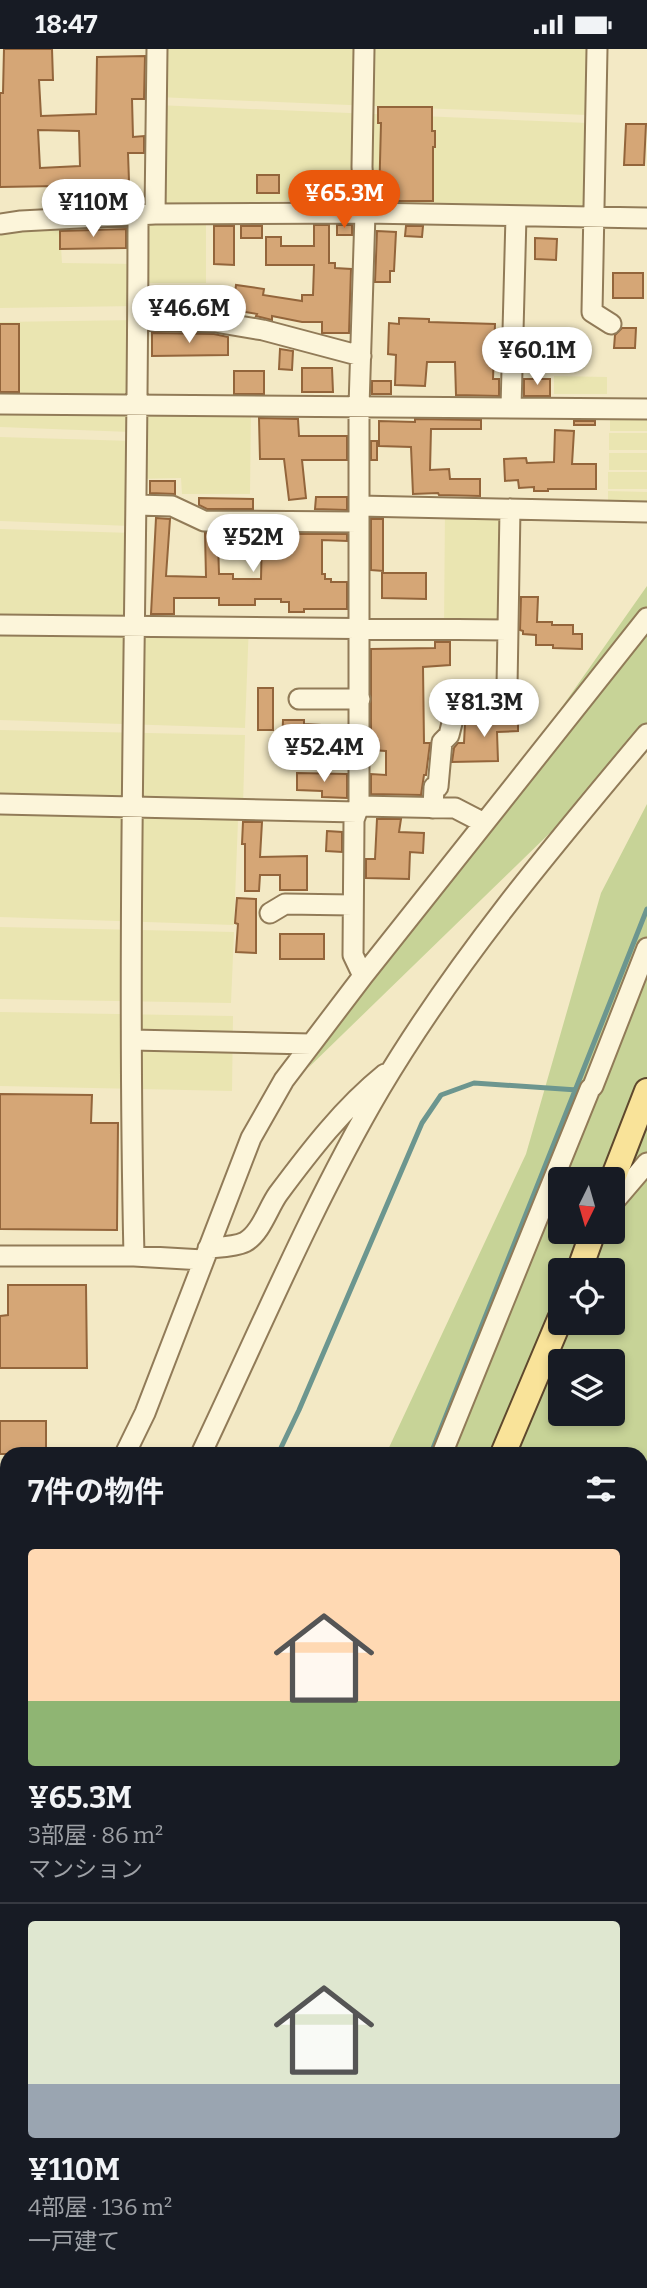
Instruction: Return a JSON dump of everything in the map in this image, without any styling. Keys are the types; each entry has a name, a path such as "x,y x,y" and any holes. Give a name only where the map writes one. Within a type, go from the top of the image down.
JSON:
{"main road":[{"path":"617,1167 647,1091"},
{"path":"506,1447 553,1335"}],"street":[{"path":"134,1256 132,1040 138,320 157,49"},
{"path":"363,976 353,955 354,820 358,809 360,699 359,407 365,213 362,167 364,49"},
{"path":"597,49 592,312 611,324"},
{"path":"0,224 147,214 365,213 647,218"},
{"path":"511,408 516,216"},
{"path":"138,320 215,322 263,330 361,356"},
{"path":"0,404 647,409"},
{"path":"137,505 172,506 204,521 510,509 647,512"},
{"path":"433,808 434,787 438,787 442,742 449,735 455,711 491,709 507,687 510,509"},
{"path":"128,1447 145,1413 251,1137 284,1080 363,976 647,618"},
{"path":"0,625 508,630"},
{"path":"299,699 360,699"},
{"path":"204,1447 329,1182 394,1067 468,956 534,869 647,734"},
{"path":"0,804 455,808 484,823"},
{"path":"270,913 285,904 354,905"},
{"path":"445,1447 647,948"},
{"path":"132,1040 311,1044"},
{"path":"0,1256 206,1254 245,1242 257,1230 276,1197 321,1137 359,1094 394,1067"},
{"path":"625,1189 647,1163"}],"shaded area":[{"path":"157,49 588,49 587,115 157,97"},
{"path":"156,105 588,123 586,208 290,201 155,204"},
{"path":"150,222 206,222 206,283 148,283 146,229"},
{"path":"60,230 62,263 138,264 138,306 0,308 0,232"},
{"path":"138,320 131,432 0,427 0,322"},
{"path":"554,376 607,377 607,394 554,394"},
{"path":"138,405 251,406 250,494 182,494 181,478 137,479"},
{"path":"647,409 647,431 610,431 610,410"},
{"path":"609,433 647,433 647,450 609,450"},
{"path":"0,437 133,441 131,526 0,521"},
{"path":"609,453 647,453 647,470 609,470"},
{"path":"608,472 647,472 647,489 608,489"},
{"path":"608,491 647,492 647,509 608,508"},
{"path":"445,508 510,509 508,630 444,629"},
{"path":"0,529 133,533 130,619 0,619"},
{"path":"249,623 245,728 0,720 0,625"},
{"path":"0,730 245,735 243,806 0,804"},
{"path":"0,806 238,820 234,925 0,917"},
{"path":"0,927 234,932 231,1003 0,999"},
{"path":"0,1012 233,1016 232,1091 0,1086"}],"green space":[{"path":"647,586 647,743 626,759 308,1068"},
{"path":"647,804 647,1447 389,1447 526,1154 601,893"}],"building":[{"path":"4,49 52,49 53,80 39,80 41,116 96,114 97,57 145,56 144,99 132,99 133,137 144,136 144,153 128,153 129,181 119,182 120,204 57,205 57,186 0,187 0,93 3,93","holes":["38,130 79,131 80,166 40,168"]},
{"path":"378,107 432,107 432,131 435,131 433,201 379,201 381,123 378,123"},
{"path":"626,124 646,124 644,165 624,165"},
{"path":"257,175 279,175 279,193 257,193"},
{"path":"314,225 329,225 329,263 335,263 335,268 351,269 349,333 322,333 322,322 302,322 272,316 272,320 233,310 236,285 264,289 263,295 302,301 302,295 313,295 314,265 266,265 266,237 281,237 281,246 314,246"},
{"path":"337,225 352,225 352,235 337,235"},
{"path":"214,226 234,226 234,265 214,264"},
{"path":"241,226 262,226 262,238 241,238"},
{"path":"406,226 423,226 422,237 405,236"},
{"path":"126,229 126,248 60,249 60,231"},
{"path":"377,231 396,232 394,271 390,271 390,282 375,282"},
{"path":"535,238 557,239 556,260 535,259"},
{"path":"613,273 643,273 643,298 613,298"},
{"path":"150,291 196,292 195,309 150,308"},
{"path":"399,318 429,319 429,322 495,324 493,379 499,379 499,396 456,395 455,362 427,362 425,386 395,385 396,355 388,354 389,323 399,324"},
{"path":"0,324 19,324 19,392 0,392"},
{"path":"622,328 636,328 635,348 614,348 615,335"},
{"path":"152,333 214,334 228,337 228,355 152,356"},
{"path":"280,349 293,351 292,370 279,369"},
{"path":"302,368 332,368 333,392 302,392"},
{"path":"234,371 264,371 264,394 234,394"},
{"path":"524,379 550,379 550,396 524,396"},
{"path":"372,381 391,381 391,394 372,394"},
{"path":"259,418 298,419 299,436 347,436 347,460 302,460 306,498 289,500 284,459 260,459"},
{"path":"415,419 481,420 481,429 431,429 430,470 449,469 450,479 480,479 480,496 413,494 411,447 379,446 379,421 415,422"},
{"path":"574,421 595,421 595,425 574,425"},
{"path":"555,430 574,431 572,464 596,464 596,489 534,491 534,487 519,488 518,480 505,481 504,459 526,458 527,463 554,462"},
{"path":"371,441 377,441 377,460 371,460"},
{"path":"150,481 175,481 175,494 150,493"},
{"path":"316,497 347,497 347,510 315,509"},
{"path":"199,498 253,499 253,509 207,509 199,505"},
{"path":"156,518 170,519 166,576 206,577 205,533 253,534 253,542 218,542 219,574 233,574 233,579 261,579 262,534 347,534 347,541 322,540 322,574 325,574 325,579 331,579 331,582 347,582 347,609 304,609 304,612 289,612 289,602 281,602 281,599 255,599 255,605 219,605 219,598 174,598 174,614 151,614"},
{"path":"371,519 383,519 383,571 371,570"},
{"path":"382,573 426,573 426,599 382,598"},
{"path":"521,597 538,597 537,622 573,625 573,634 582,634 582,649 536,645 536,635 523,634 520,630"},
{"path":"435,642 450,642 450,665 423,667 424,743 430,743 421,795 371,794 371,774 386,775 386,751 371,750 371,649 435,648"},
{"path":"258,688 273,688 273,730 258,730"},
{"path":"504,712 518,712 518,731 497,732 498,761 452,762 454,748 458,743 464,743 465,723 492,721"},
{"path":"283,720 304,720 304,724 321,725 321,732 328,733 328,749 282,747"},
{"path":"297,773 347,774 347,798 322,797 322,791 297,790"},
{"path":"377,819 401,819 399,832 424,833 423,853 410,852 409,879 366,878 366,859 375,859"},
{"path":"243,822 262,822 260,857 307,856 307,890 280,890 280,875 260,875 259,891 245,891"},
{"path":"327,831 342,832 342,852 326,851"},
{"path":"237,898 256,899 256,953 236,952"},
{"path":"280,934 324,934 324,959 280,959"},
{"path":"0,1094 92,1095 91,1123 118,1123 117,1230 0,1229"},
{"path":"8,1285 86,1285 87,1368 0,1368 0,1316 8,1315"},
{"path":"0,1421 46,1421 46,1447 0,1447"}],"waterway":[{"path":"434,1447 647,909"},
{"path":"281,1447 422,1123 441,1095 474,1083 577,1090"}]}
